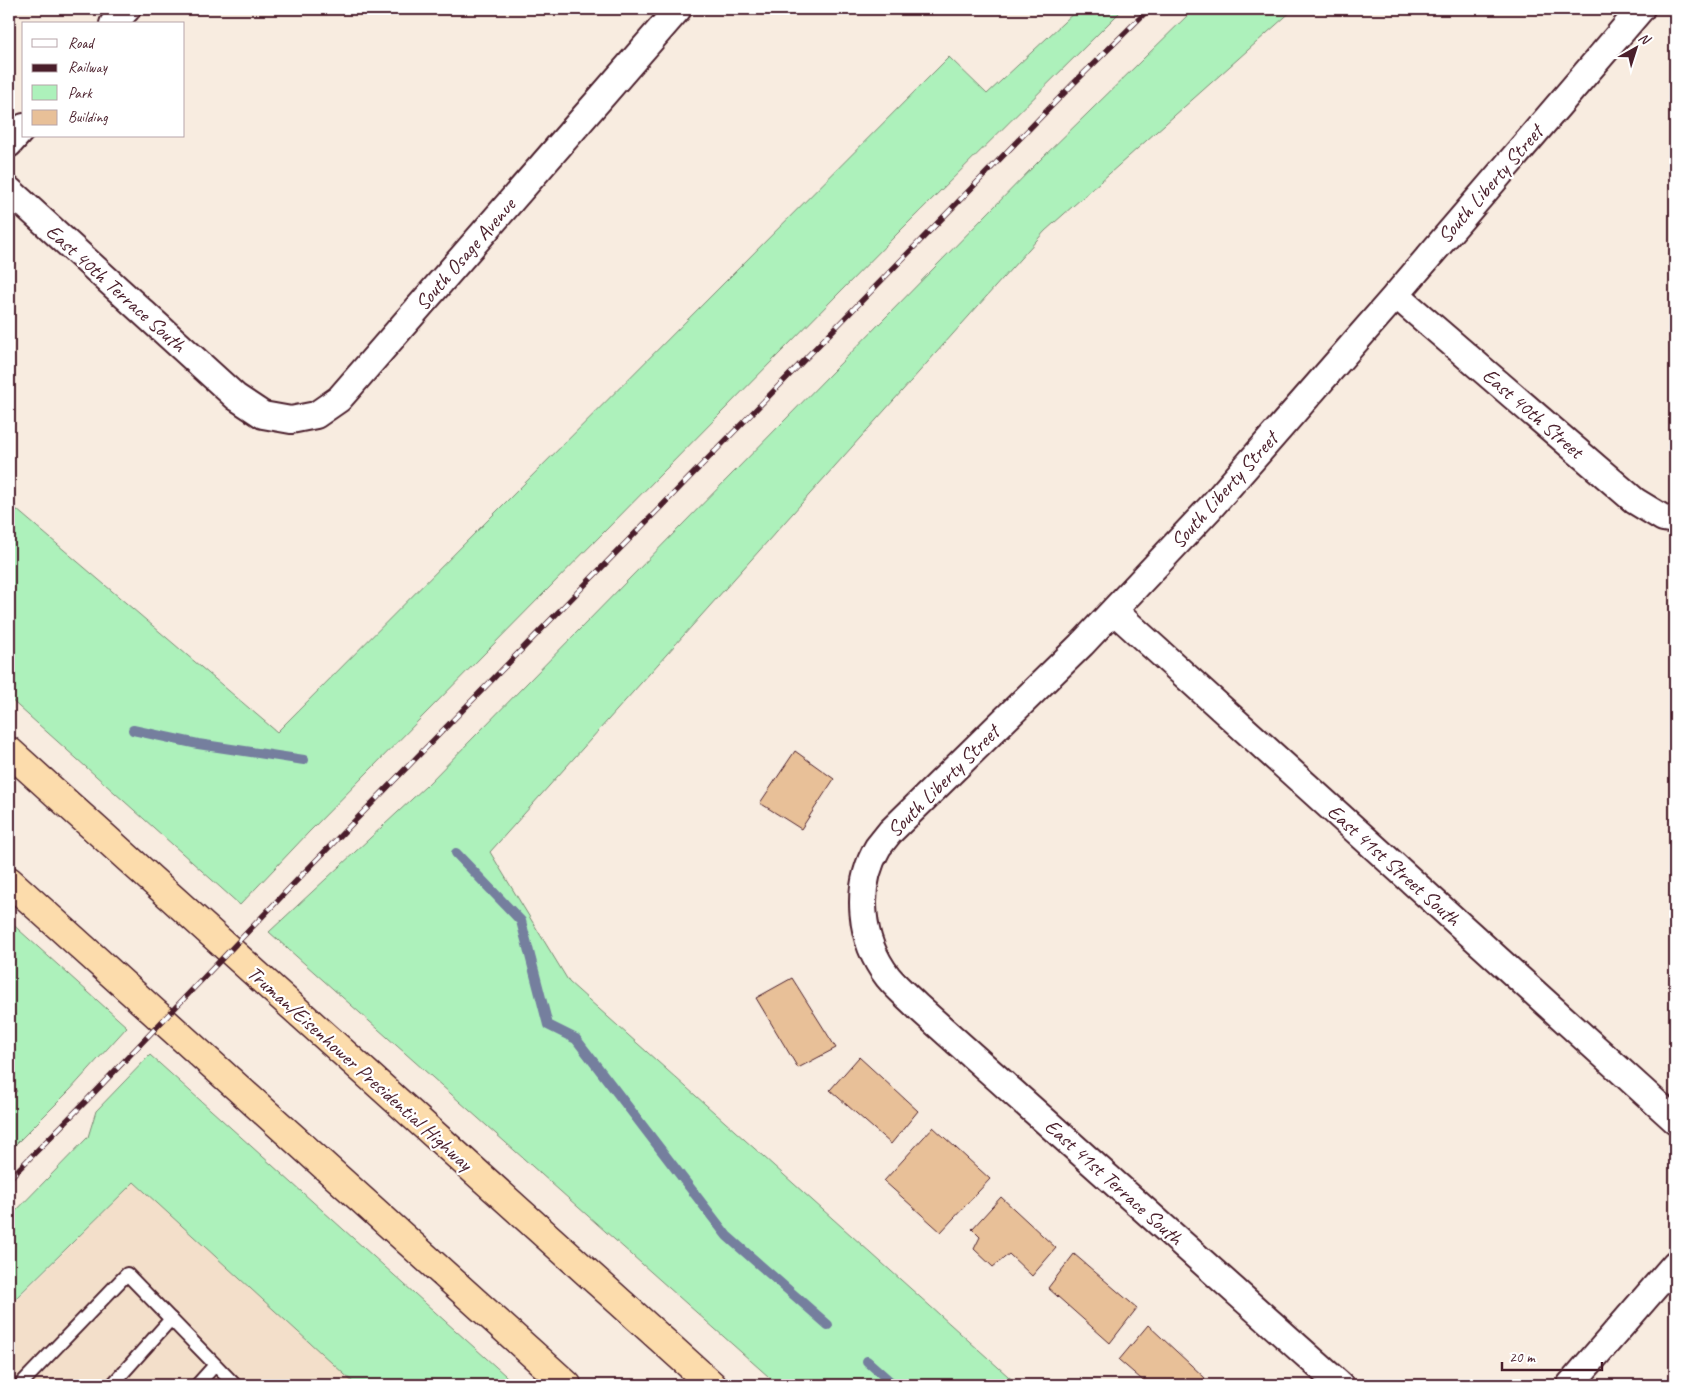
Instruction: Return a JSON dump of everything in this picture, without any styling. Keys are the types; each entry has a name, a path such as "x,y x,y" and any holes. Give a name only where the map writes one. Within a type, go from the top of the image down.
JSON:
{"highway":[{"name":"Truman/Eisenhower Presidential Highway","path":"9,751 712,1385"},
{"path":"9,881 567,1385"}],"street":[{"path":"116,22 126,9"},
{"name":"South Osage Avenue","path":"223,385 236,397 263,415 291,420 316,415 339,399 678,9"},
{"name":"South Liberty Street","path":"889,978 872,949 863,919 864,894 868,871 878,848 903,819 1082,644 1210,508 1396,295 1641,9"},
{"path":"9,144 22,129"},
{"name":"East 40th Terrace South","path":"9,190 223,385"},
{"name":"East 40th Street","path":"1396,295 1635,501 1663,518 1675,520"},
{"name":"East 41st Street South","path":"1114,611 1675,1120"},
{"name":"East 41st Terrace South","path":"889,978 918,1007 1340,1385"},
{"path":"1570,1385 1675,1264"}],"lane":[{"path":"20,1385 127,1274 235,1385"},
{"path":"112,1385 171,1319"},
{"path":"197,1385 215,1365"}],"shaded area":[{"path":"134,1182 356,1385 9,1385 9,1307"}],"green space":[{"path":"1078,9 1123,9 898,233 309,832 240,905 9,698 9,503 277,732 949,57 987,94"},
{"path":"1194,9 1294,9 1045,231 490,852 569,982 1018,1385 778,1385 269,932 426,786 1038,162"},
{"path":"9,921 127,1027 70,1090 9,1151 9,1099 17,1091 9,1083"},
{"path":"150,1055 516,1385 356,1385 134,1182 9,1305 9,1218 88,1137 96,1111"}],"building":[{"path":"795,751 834,779 801,829 760,803"},
{"path":"792,978 836,1048 798,1068 756,998"},
{"path":"859,1057 918,1111 891,1144 830,1090"},
{"path":"933,1127 990,1179 941,1232 884,1181"},
{"path":"1001,1197 1056,1248 1032,1276 1009,1254 993,1267 974,1249 980,1237 972,1229"},
{"path":"1074,1254 1137,1308 1110,1343 1048,1288"},
{"path":"1148,1325 1205,1378 1199,1385 1148,1385 1119,1360"}],"waterway":[{"path":"133,730 198,744 304,760"},
{"path":"456,853 521,921 548,1025 576,1039 727,1236 828,1325"},
{"path":"867,1361 894,1385"}],"railway":[{"path":"9,1179 301,876 1073,84 1149,9"}]}
